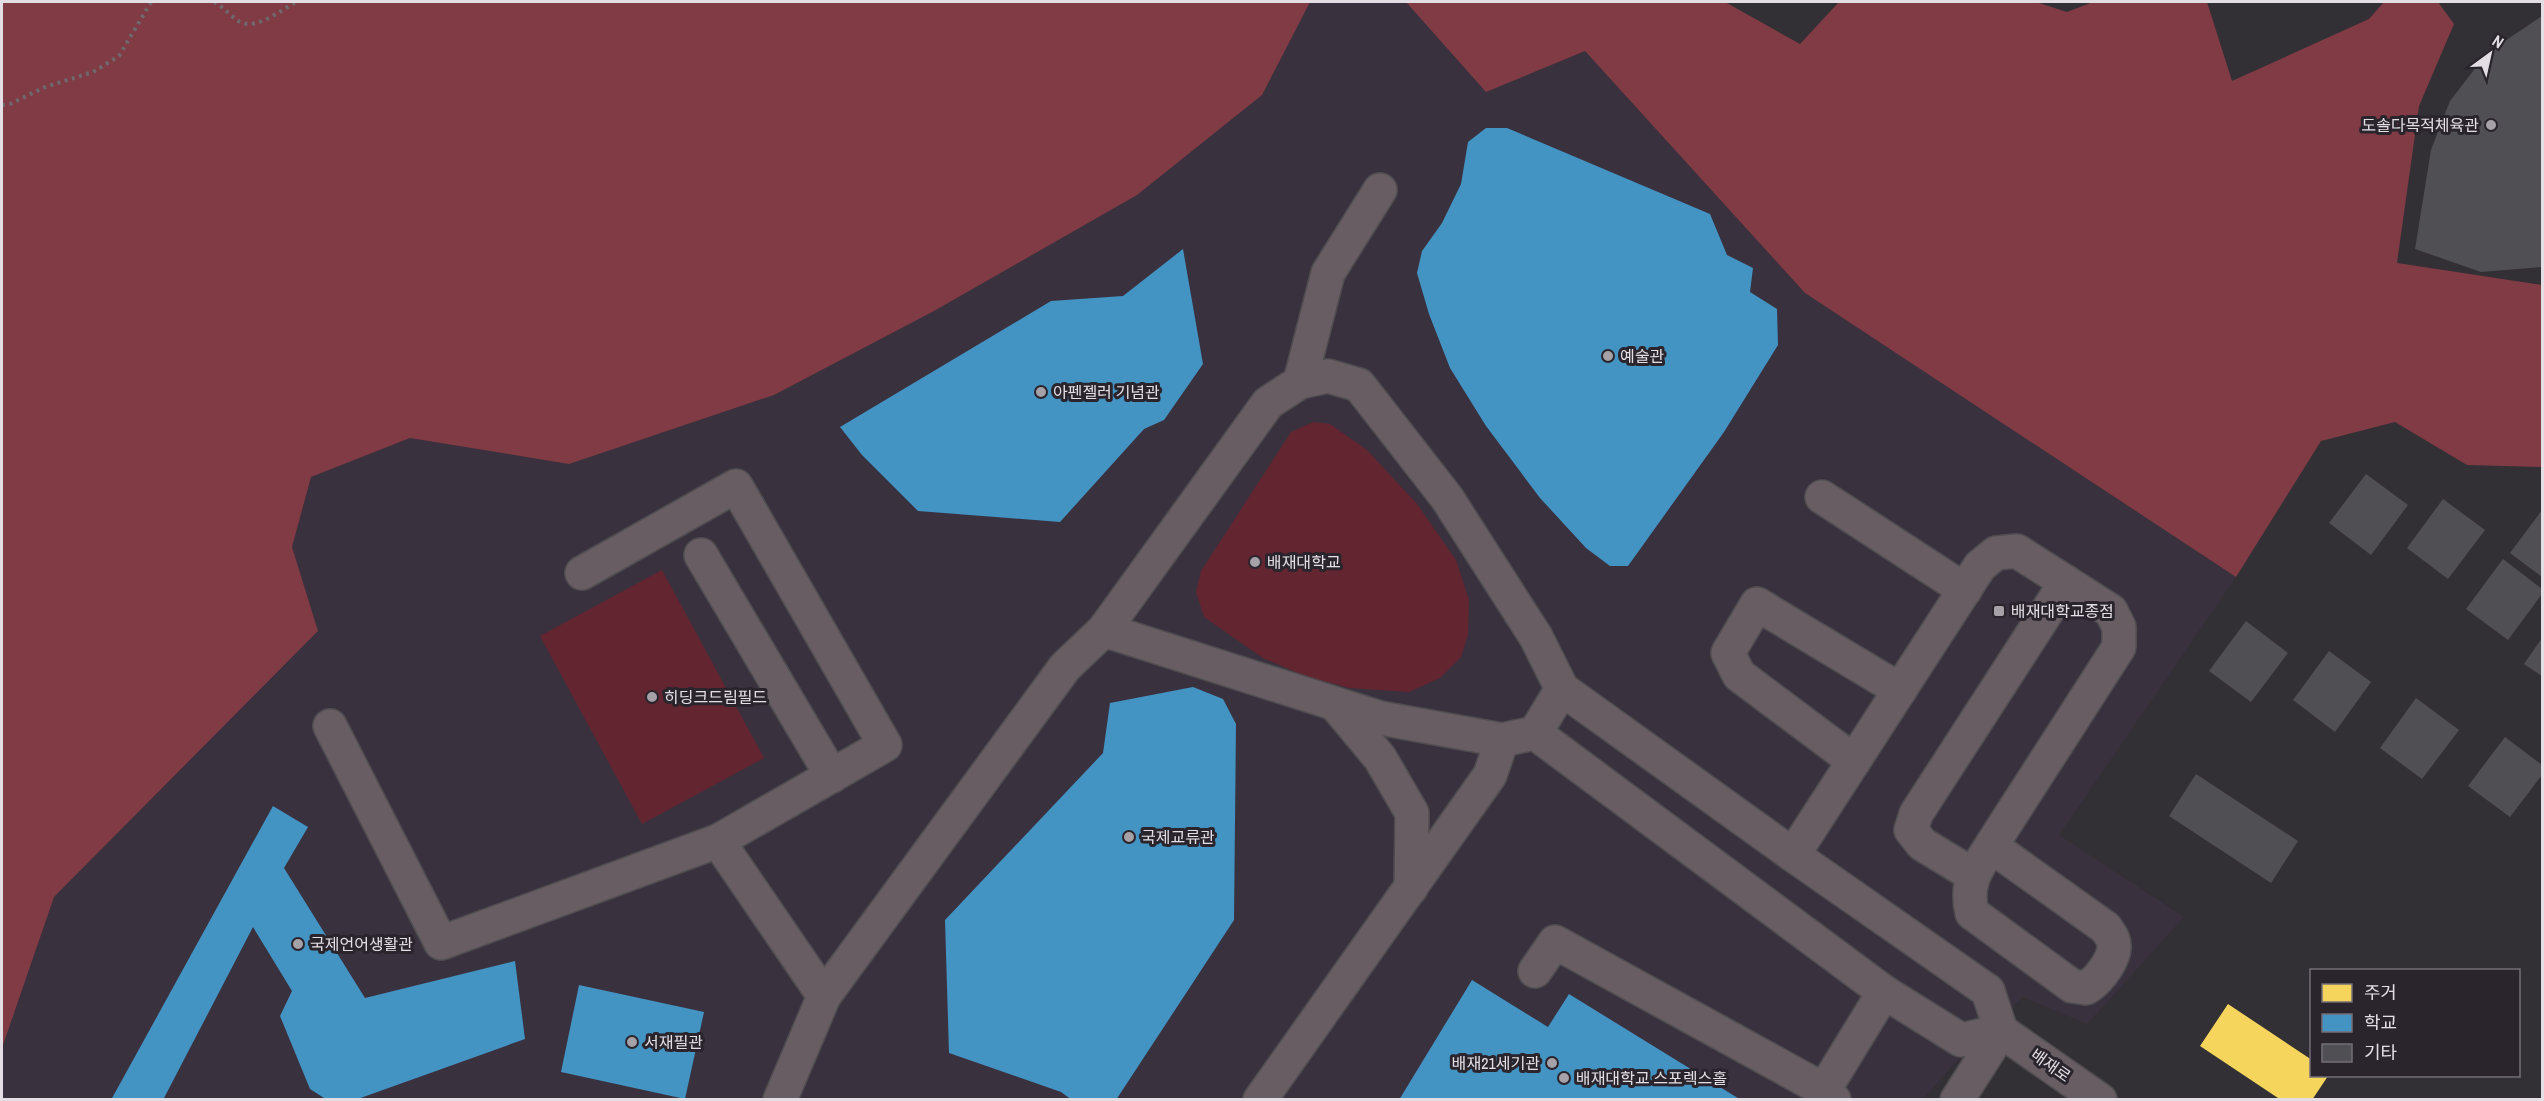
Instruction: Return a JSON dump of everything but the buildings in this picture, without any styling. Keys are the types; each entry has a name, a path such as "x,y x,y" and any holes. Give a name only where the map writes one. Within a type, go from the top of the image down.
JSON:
{"street":[{"path":"1300,382 1328,273 1380,189"},
{"path":"780,1100 824,996 1065,667 1104,630 1268,403 1300,382 1328,376 1359,385 1447,498 1536,638 1562,689 1793,855 1988,991 2001,1030"},
{"path":"330,726 441,943 718,841 885,745 736,486 582,573"},
{"path":"1822,497 1965,590"},
{"path":"1793,855 1980,566 1996,553 2017,551 2111,611 2119,627 2119,647 1991,846 1973,875 1969,899 1972,913 2072,986 2086,988 2096,982 2112,954 2114,942 2106,928 1991,846"},
{"path":"701,555 832,776"},
{"path":"1973,875 1922,844 1911,830 1916,814 2066,582"},
{"path":"1854,761 1739,675 1728,653 1757,604 1900,690"},
{"path":"1104,630 1380,718 1502,740 1535,733 1562,689"},
{"path":"1335,704 1380,758 1412,813 1411,888"},
{"path":"1535,733 1884,992 1961,1040 2001,1030"},
{"path":"1260,1100 1490,775 1502,740"},
{"path":"718,841 824,996"},
{"path":"1535,971 1555,942 1829,1095 1884,992"},
{"path":"1957,1100 2001,1030"},
{"name":"배재로","path":"2001,1030 2100,1100"}],"path":[{"path":"2,105 10,104 45,87 93,72 119,56 151,2"},
{"path":"214,2 241,22 256,24 296,2"}],"shaded area":[{"path":"2,2 1310,2 1262,95 1137,195 934,311 774,395 569,464 410,438 311,477 292,547 318,631 54,897 2,1048"},
{"name":"배재대학교","path":"1310,2 1406,2 1486,92 1585,51 1805,293 2236,577 2059,835 2184,917 2087,1024 2023,997 1952,1066 1923,1099 2,1100 2,1048 54,897 318,632 292,547 311,477 410,438 569,464 774,395 934,311 1137,194 1262,95"},
{"path":"1406,2 1725,2 1800,44 1839,2 2036,2 2067,12 2093,2 2207,2 2232,81 2369,19 2384,2 2438,2 2454,24 2419,106 2397,263 2542,285 2542,467 2467,465 2395,422 2321,441 2236,577 1805,293 1585,51 1486,92"},
{"path":"1313,422 1330,424 1367,450 1417,504 1456,560 1469,600 1468,635 1461,657 1440,678 1409,692 1349,688 1305,676 1263,658 1204,617 1196,592 1201,571 1291,432"},
{"name":"히딩크드림필드","path":"662,570 764,758 642,824 540,636"}],"place":[{"name":"도솔다목적체육관","path":"2491,125"},
{"name":"예술관","path":"1608,356"},
{"name":"아펜젤러 기념관","path":"1041,392"},
{"name":"배재대학교","path":"1255,562"},
{"name":"배재대학교종점","path":"1999,611"},
{"name":"히딩크드림필드","path":"652,697"},
{"name":"국제교류관","path":"1129,837"},
{"name":"국제언어생활관","path":"298,944"},
{"name":"서재필관","path":"632,1042"},
{"name":"배재21세기관","path":"1552,1063"},
{"name":"배재대학교 스포렉스홀","path":"1564,1078"}]}
